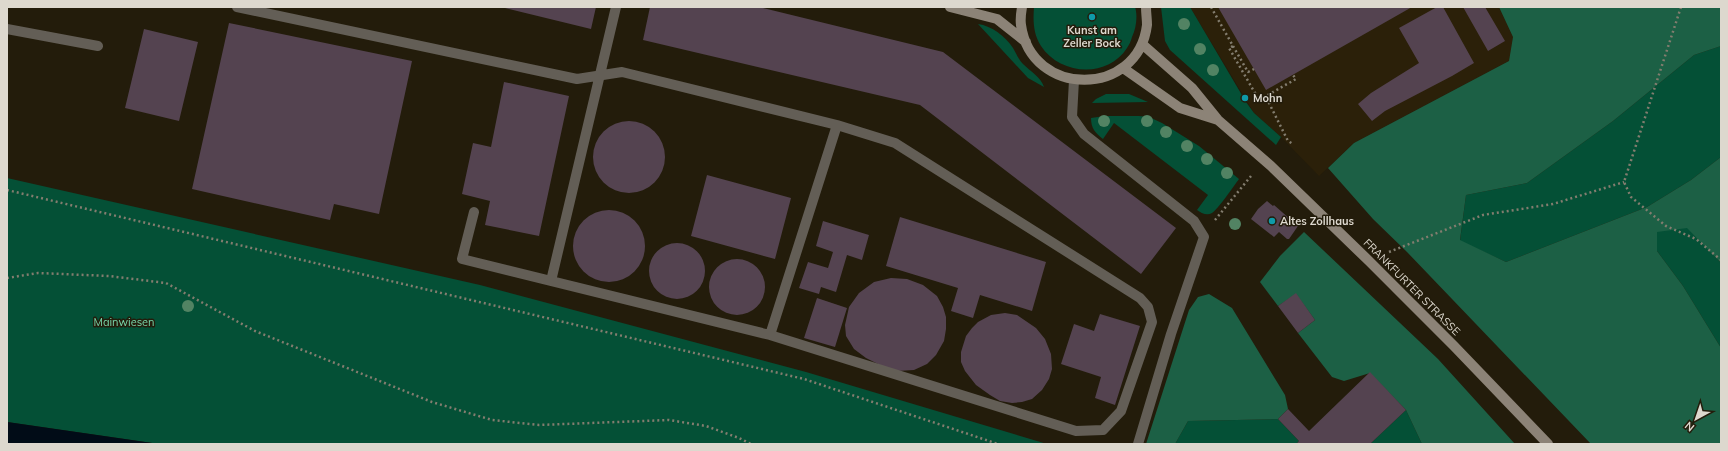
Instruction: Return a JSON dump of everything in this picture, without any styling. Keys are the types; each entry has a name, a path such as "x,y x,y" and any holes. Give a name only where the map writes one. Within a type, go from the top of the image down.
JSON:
{"main road":[{"path":"950,7 997,19 1026,42"},
{"path":"1022,7 1021,25 1026,42 1034,56 1045,67 1059,75 1074,80 1091,80 1108,76 1123,68 1134,57 1142,44 1147,25 1146,7"},
{"name":"FRANKFURTER STRASSE","path":"1142,44 1192,88 1218,120 1271,166 1369,261 1454,346 1548,444"},
{"name":"FRANKFURTER STRASSE","path":"1123,68 1180,108 1218,120"}],"street":[{"path":"237,7 577,79 622,72 837,125 895,143 1140,298 1148,308 1152,322 1121,411 1103,430 1076,431 770,334 462,259 474,212"},
{"path":"551,281 598,76 616,7"},
{"path":"7,29 98,46"},
{"path":"1074,80 1072,117 1084,134 1194,221 1204,237 1170,334 1138,444"},
{"path":"770,334 837,125"}],"path":[{"path":"1211,7 1248,72 1254,69"},
{"path":"1681,7 1624,182 1631,197 1666,226 1696,240 1721,260"},
{"path":"1233,46 1229,48 1259,100"},
{"path":"1259,100 1296,79 1293,75"},
{"path":"1259,100 1268,101 1288,141 1293,144"},
{"path":"1217,218 1251,176"},
{"path":"1390,252 1483,215 1553,204 1624,182"},
{"path":"7,190 804,379 998,444"},
{"path":"7,278 38,273 109,276 166,283 254,331 432,402 492,420 539,426 669,420 706,426 751,444"}],"shaded area":[{"path":"1190,7 1499,7 1513,37 1509,61 1354,143 1319,176 1281,137 1254,113"},
{"path":"7,422 159,444 7,444"}],"green space":[{"path":"1034,7 1135,7 1136,18 1131,41 1118,58 1108,65 1096,69 1084,70 1071,68 1049,56 1041,46 1035,32"},
{"path":"1161,7 1190,7 1246,102 1254,113 1281,137 1276,145 1170,50 1165,41"},
{"path":"1499,7 1721,7 1721,46 1694,55 1613,121 1527,183 1466,195 1460,240 1506,262 1647,207 1691,180 1721,157 1721,263 1687,228 1657,232 1657,251 1683,286 1721,348 1721,444 1591,444 1407,252 1373,219 1328,168 1354,143 1509,61 1513,37"},
{"path":"978,24 993,29 1006,39 1021,62 1038,77 1043,83 1044,87 1028,78"},
{"path":"1721,46 1721,157 1691,180 1647,207 1506,262 1460,241 1466,195 1527,183 1613,121 1694,55"},
{"path":"1106,94 1129,94 1148,102 1092,103 1096,99"},
{"path":"1105,116 1149,117 1162,123 1199,146 1239,179 1212,213 1202,213 1197,210 1208,195 1114,123 1103,139 1098,135 1094,130 1091,118"},
{"name":"Mainwiesen","path":"7,178 480,285 806,372 1047,444 159,444 7,422"},
{"path":"1687,227 1721,263 1721,348 1683,286 1657,251 1657,231"},
{"path":"1304,232 1438,359 1515,444 1422,444 1406,410 1370,373 1344,381 1332,377 1298,333 1315,320 1296,294 1278,306 1260,282 1280,256"},
{"path":"1209,294 1232,308 1285,395 1288,409 1278,419 1188,421 1175,444 1146,444 1189,310 1198,297"},
{"path":"1406,410 1422,444 1370,444"},
{"path":"1278,419 1299,441 1296,444 1175,444 1188,421"}],"building":[{"path":"501,7 596,7 591,29"},
{"path":"650,7 759,7 943,52 1176,228 1141,274 920,105 643,40"},
{"path":"1218,7 1412,7 1266,90"},
{"path":"1437,7 1443,7 1474,63 1385,111 1372,121 1358,104 1371,93 1419,63 1399,28"},
{"path":"1463,7 1485,7 1505,41 1488,51"},
{"path":"229,23 412,61 379,214 334,204 330,220 192,189"},
{"path":"144,29 198,42 179,121 125,108"},
{"path":"504,82 569,96 539,236 485,225 490,201 462,194 473,143 491,147"},
{"path":"622,121 636,121 655,131 665,150 665,164 655,183 636,193 622,193 603,183 593,164 593,150 603,131"},
{"path":"707,175 791,198 775,259 691,236"},
{"name":"Altes Zollhaus","path":"1267,201 1273,206 1274,205 1298,226 1289,239 1279,232 1274,237 1251,219 1258,209"},
{"path":"602,210 616,210 623,212 635,220 643,232 645,246 643,260 635,272 623,280 616,282 602,282 595,280 583,272 575,260 573,253 573,239 575,232 583,220 595,212"},
{"path":"900,217 1046,262 1032,311 980,295 973,318 951,311 958,288 886,266"},
{"path":"823,221 869,235 862,260 847,255 836,292 821,287 819,294 799,288 808,262 828,268 833,252 816,246"},
{"path":"677,243 688,245 697,251 703,260 705,271 703,282 697,291 688,297 677,299 666,297 657,291 651,282 649,271 651,260 657,251 666,245"},
{"path":"737,259 748,261 757,267 763,276 765,287 763,298 757,307 748,313 737,315 726,313 717,307 711,298 709,287 711,276 717,267 726,261"},
{"path":"891,278 907,279 923,285 937,296 946,317 944,341 936,355 927,364 914,370 897,371 866,358 854,349 846,336 845,325 849,307 859,293 874,282"},
{"path":"1296,293 1315,320 1298,333 1278,306"},
{"path":"817,298 847,308 835,347 804,338"},
{"path":"1005,313 1017,315 1036,328 1045,339 1051,354 1052,369 1049,379 1042,390 1032,399 1022,402 1012,403 1000,401 990,395 976,385 965,371 961,362 961,352 966,336 972,328 978,322 991,315"},
{"path":"1100,314 1140,326 1115,405 1095,398 1101,377 1061,364 1074,324 1094,331"},
{"path":"1370,372 1406,410 1370,444 1296,444 1299,441 1278,419 1288,409 1309,431"}],"place":[{"name":"Kunst am Zeller Bock","path":"1092,17"},
{"name":"Mohn","path":"1245,98"},
{"name":"Altes Zollhaus","path":"1272,221"}]}
